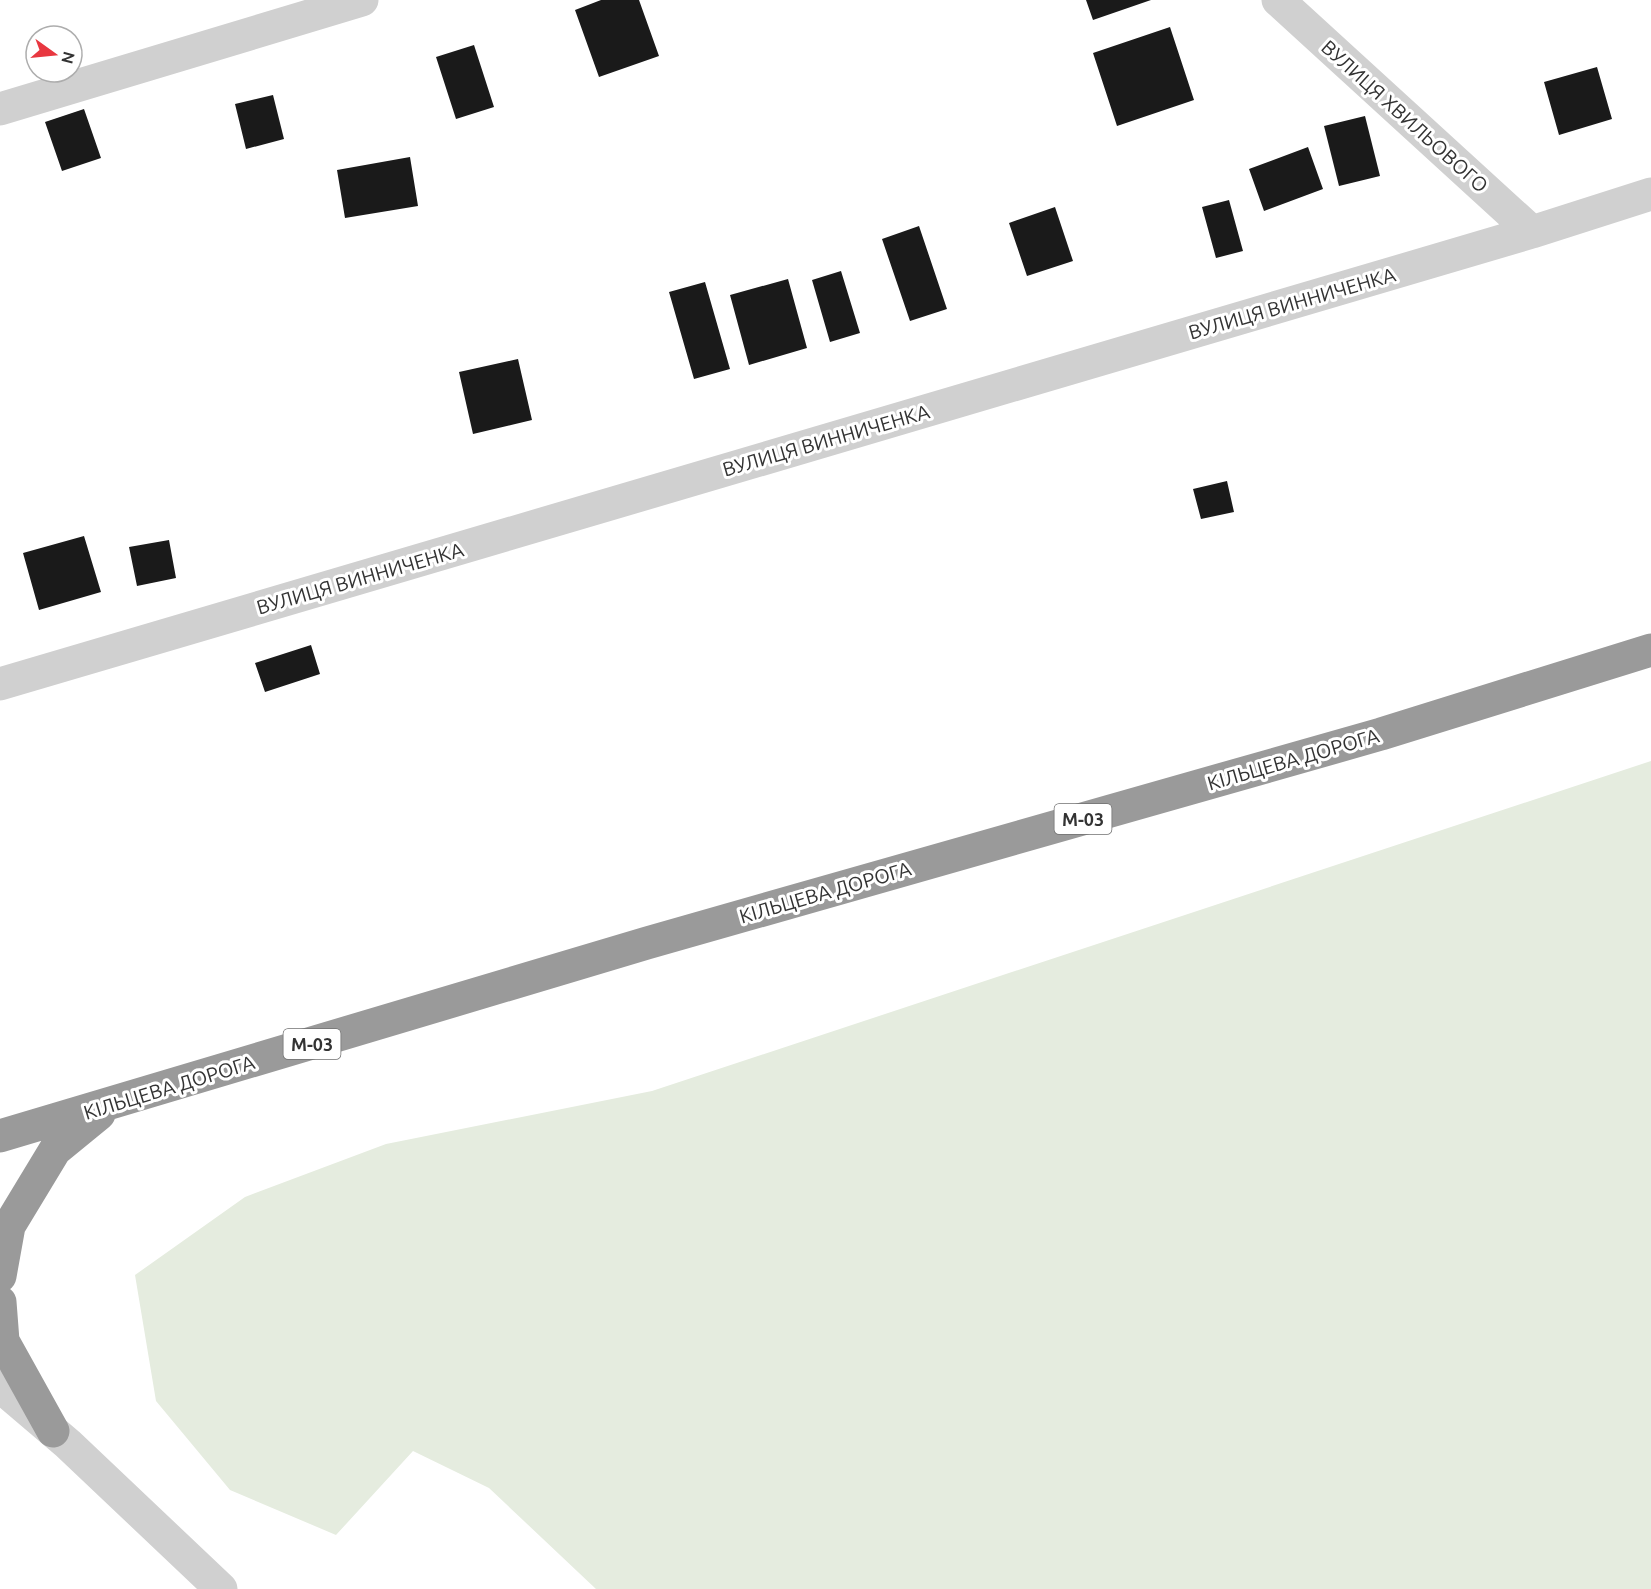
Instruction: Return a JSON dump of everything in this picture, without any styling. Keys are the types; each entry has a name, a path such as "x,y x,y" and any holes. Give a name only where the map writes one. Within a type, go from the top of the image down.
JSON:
{"highway":[{"name":"КІЛЬЦЕВА ДОРОГА","path":"0,1136 647,943 1381,734 1651,650"},
{"path":"0,1276 9,1226 55,1150 110,1105"},
{"path":"0,1302 3,1341 53,1431"}],"street":[{"path":"0,109 362,0"},
{"name":"ВУЛИЦЯ ХВИЛЬОВОГО","path":"1278,0 1532,232"},
{"name":"ВУЛИЦЯ ВИННИЧЕНКА","path":"0,684 1532,232 1651,194"},
{"path":"0,1386 53,1431 221,1589"}],"shaded area":[{"path":"1651,761 1651,1589 596,1589 489,1488 413,1451 336,1535 230,1490 156,1401 135,1275 245,1197 386,1144 652,1091"}],"building":[{"path":"601,0 639,0 659,56 599,77 575,10"},
{"path":"1086,0 1151,0 1093,20"},
{"path":"1170,27 1194,100 1117,126 1093,53"},
{"path":"474,45 494,107 456,119 436,57"},
{"path":"1597,67 1612,119 1559,135 1544,82"},
{"path":"273,95 284,139 246,149 235,104"},
{"path":"84,109 101,158 62,171 45,122"},
{"path":"1365,116 1380,176 1339,186 1324,126"},
{"path":"1308,147 1323,189 1264,211 1249,169"},
{"path":"410,157 418,206 345,218 337,170"},
{"path":"1229,200 1243,251 1216,258 1202,207"},
{"path":"1055,207 1073,261 1027,276 1009,223"},
{"path":"919,226 947,309 910,321 882,239"},
{"path":"841,271 860,333 830,342 812,280"},
{"path":"788,279 807,348 749,365 730,295"},
{"path":"705,282 730,369 694,379 669,292"},
{"path":"518,359 532,420 473,434 459,372"},
{"path":"1227,481 1234,512 1201,519 1193,489"},
{"path":"84,536 101,592 39,610 23,553"},
{"path":"169,540 176,578 137,586 129,547"},
{"path":"311,645 320,674 265,692 255,663"}]}
